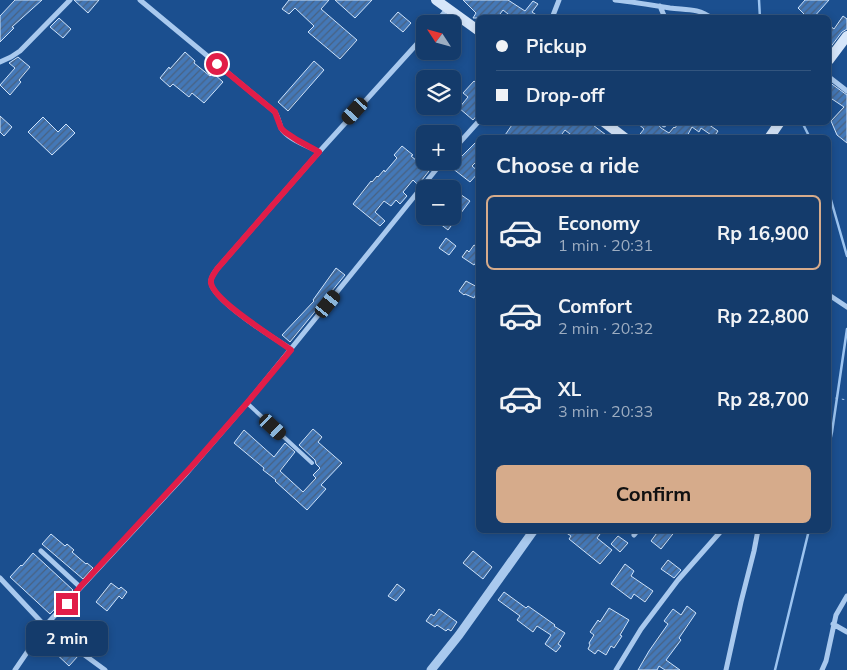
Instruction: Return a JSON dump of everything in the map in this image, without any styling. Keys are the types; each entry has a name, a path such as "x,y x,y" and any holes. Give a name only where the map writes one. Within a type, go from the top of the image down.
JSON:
{"main road":[{"path":"436,0 476,29"},
{"path":"831,57 847,36"},
{"path":"608,125 621,135"}],"street":[{"path":"0,62 20,51 70,0"},
{"path":"140,0 275,112 281,128 285,132 319,152"},
{"path":"553,15 560,0"},
{"path":"616,0 699,11 708,15"},
{"path":"660,6 664,15"},
{"path":"442,15 448,8"},
{"path":"291,350 227,304 215,291 211,278 319,152 416,45"},
{"path":"831,79 847,91"},
{"path":"461,141 476,124"},
{"path":"15,670 46,626 184,476 247,403 437,170"},
{"path":"831,296 847,307"},
{"path":"431,670 459,636 532,533"},
{"path":"616,670 641,629 678,580 719,533"},
{"path":"726,670 757,533"},
{"path":"41,551 80,587"},
{"path":"0,578 46,626 105,670"},
{"path":"822,670 836,615 847,596"},
{"path":"833,624 847,632"}],"lane":[{"path":"247,403 312,464"}],"path":[{"path":"831,397 847,400"}],"building":[{"path":"15,0 42,0 12,27 14,28 0,42 0,16"},
{"path":"74,0 99,0 88,13"},
{"path":"289,0 329,0 321,9 357,40 340,59 308,32 314,26 295,8 289,14 282,9"},
{"path":"335,0 372,0 355,18"},
{"path":"463,0 508,0 525,11 533,1 538,4 532,12 536,15 509,15 503,10 499,15 476,15 476,18 473,18 476,13"},
{"path":"805,0 829,0 816,15 805,15 798,8"},
{"path":"398,12 411,23 403,32 390,21"},
{"path":"843,16 847,19 847,29 842,32 831,46 831,27 834,29"},
{"path":"59,18 71,29 63,38 50,27"},
{"path":"185,52 195,61 194,63 210,76 213,73 223,82 204,103 192,93 189,97 173,84 170,87 160,78"},
{"path":"18,57 30,67 10,95 0,85 15,68 9,63"},
{"path":"314,61 324,70 288,111 278,102"},
{"path":"474,81 476,83 476,116 473,120 461,110 461,106 468,97 463,93"},
{"path":"831,83 847,95 847,143 837,135 831,121 844,107 831,98"},
{"path":"0,116 12,127 4,136 0,132"},
{"path":"43,117 58,132 66,124 75,133 52,155 28,132"},
{"path":"512,125 593,125 606,135 571,135 565,130 561,135 505,135"},
{"path":"639,125 658,125 669,133 677,125 709,125 718,131 715,135 711,135 701,128 699,132 692,127 688,135 639,135 644,129"},
{"path":"476,142 476,162 472,166 476,169 476,175 470,182 455,170 461,170 461,157"},
{"path":"402,146 413,155 411,156 416,160 416,170 429,171 422,180 416,180 416,183 413,180 403,192 407,196 400,204 396,200 391,206 384,201 375,212 385,221 380,226 353,204 371,181 384,170 385,172 397,158 394,155"},
{"path":"461,195 470,201 461,213"},
{"path":"442,225 452,225 448,230"},
{"path":"446,238 456,246 449,255 439,248"},
{"path":"474,245 476,246 476,263 474,265 462,257 467,250 469,252"},
{"path":"336,268 345,275 290,342 282,335 314,301"},
{"path":"466,281 476,286 474,298 464,295 459,291"},
{"path":"313,429 322,437 318,442 342,463 321,485 326,489 307,510 263,470 264,468 234,443 244,430 274,457 285,443 295,452 280,471 303,492 316,478 313,475 320,468 315,460 299,445"},
{"path":"566,533 601,533 597,538 612,550 600,564 569,539 571,536"},
{"path":"657,533 674,533 661,549 651,541"},
{"path":"51,534 65,546 67,544 74,550 72,552 93,568 83,579 42,544"},
{"path":"618,536 628,543 620,552 611,544"},
{"path":"473,551 492,567 483,579 463,563"},
{"path":"33,553 73,590 50,614 10,577"},
{"path":"668,560 681,570 674,578 661,569"},
{"path":"625,564 634,571 631,576 653,591 645,602 634,594 631,599 611,584"},
{"path":"111,583 127,592 122,599 119,596 107,611 96,602"},
{"path":"397,584 405,590 396,601 388,596"},
{"path":"504,592 526,608 528,606 565,633 558,644 561,646 556,652 545,644 551,635 537,626 533,632 517,620 520,616 498,600"},
{"path":"687,606 696,613 679,638 681,640 666,660 680,670 665,670 659,666 657,670 638,670 668,624 664,621 673,609 681,615"},
{"path":"609,608 629,620 614,648 611,646 606,655 598,650 595,654 588,649 594,635 590,632 598,620 600,622"},
{"path":"439,609 457,622 451,631 448,629 446,631 437,625 435,627 426,621 431,614 434,616"},
{"path":"57,640 78,656 69,666 50,648"}],"waterway":[{"path":"759,0 760,15"},
{"path":"804,125 808,135"},
{"path":"831,200 847,256"},
{"path":"831,437 847,329"},
{"path":"775,670 808,533"}],"route":[{"path":"67,604 80,587 184,476 291,350 227,304 212,287 211,278 319,152 292,138 285,132 281,128 275,112 217,64"}]}
